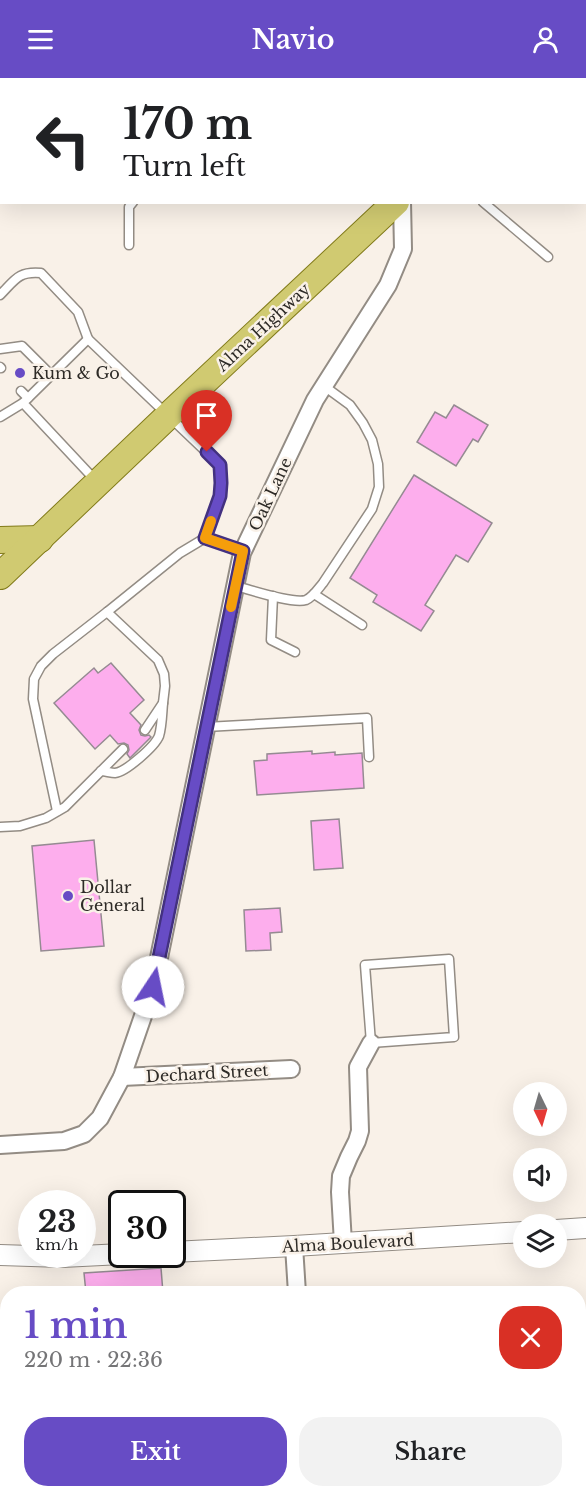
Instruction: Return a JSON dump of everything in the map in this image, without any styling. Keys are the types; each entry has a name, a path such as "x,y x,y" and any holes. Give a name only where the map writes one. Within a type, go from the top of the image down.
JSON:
{"main road":[{"name":"Alma Highway","path":"0,576 394,204"},
{"path":"0,540 40,538"}],"street":[{"name":"Oak Lane","path":"0,1145 64,1141 84,1134 100,1118 122,1077 153,987 243,551 315,400 387,285 403,249 402,204"},
{"path":"343,1243 341,1176 360,1131 357,1067 371,1043"},
{"name":"Dechard Street","path":"122,1077 291,1069"},
{"path":"567,1229 586,1228"},
{"name":"Alma Boulevard","path":"186,1251 513,1233"},
{"path":"294,1246 297,1286"},
{"path":"0,1255 62,1257 108,1255"}],"lane":[{"path":"129,245 129,207 131,204"},
{"path":"485,204 548,258"},
{"path":"0,295 18,277 29,272 41,273 78,312 88,339 220,465 220,496 205,538 180,553 53,654 41,666 34,679 33,699 57,812"},
{"path":"0,417 26,400 88,339"},
{"path":"0,349 22,345 51,375"},
{"path":"236,586 296,601 307,599 314,594 372,509 379,487 378,464 372,440 350,405 324,386"},
{"path":"21,391 26,400 98,484"},
{"path":"205,538 243,551"},
{"path":"314,594 362,625"},
{"path":"273,596 271,640 295,652"},
{"path":"101,771 115,773 125,770 155,744 161,725 165,686 164,674 158,660 107,612"},
{"path":"145,730 163,703"},
{"path":"207,727 367,718 369,757"},
{"path":"0,827 20,826 46,818 65,807 123,749"},
{"path":"449,959 454,1037 371,1043 365,965 449,959"}],"building":[{"path":"454,405 488,425 478,442 473,439 456,466 417,442 435,412 446,418"},
{"path":"414,475 492,523 468,562 456,555 425,605 434,611 421,631 373,602 377,595 350,578"},
{"path":"111,663 144,700 130,713 141,725 139,730 141,735 151,737 130,758 127,754 128,745 118,744 110,735 95,749 54,703 94,668 98,673"},
{"path":"312,751 312,754 335,752 335,755 362,753 364,788 257,795 254,761 267,760 267,754"},
{"path":"339,819 343,868 314,870 311,821"},
{"name":"Dollar General","path":"94,840 104,946 41,951 32,846"},
{"path":"280,908 282,932 270,933 271,950 246,951 244,910"},
{"path":"161,1268 162,1286 85,1286 84,1273"}],"slow traffic":[{"path":"211,521 205,538 243,551 231,607"}],"place":[{"name":"Kum & Go","path":"20,373"},
{"name":"Dollar General","path":"68,896"}],"route":[{"path":"153,987 243,551 205,538 220,496 221,483 220,465 207,452"}]}
